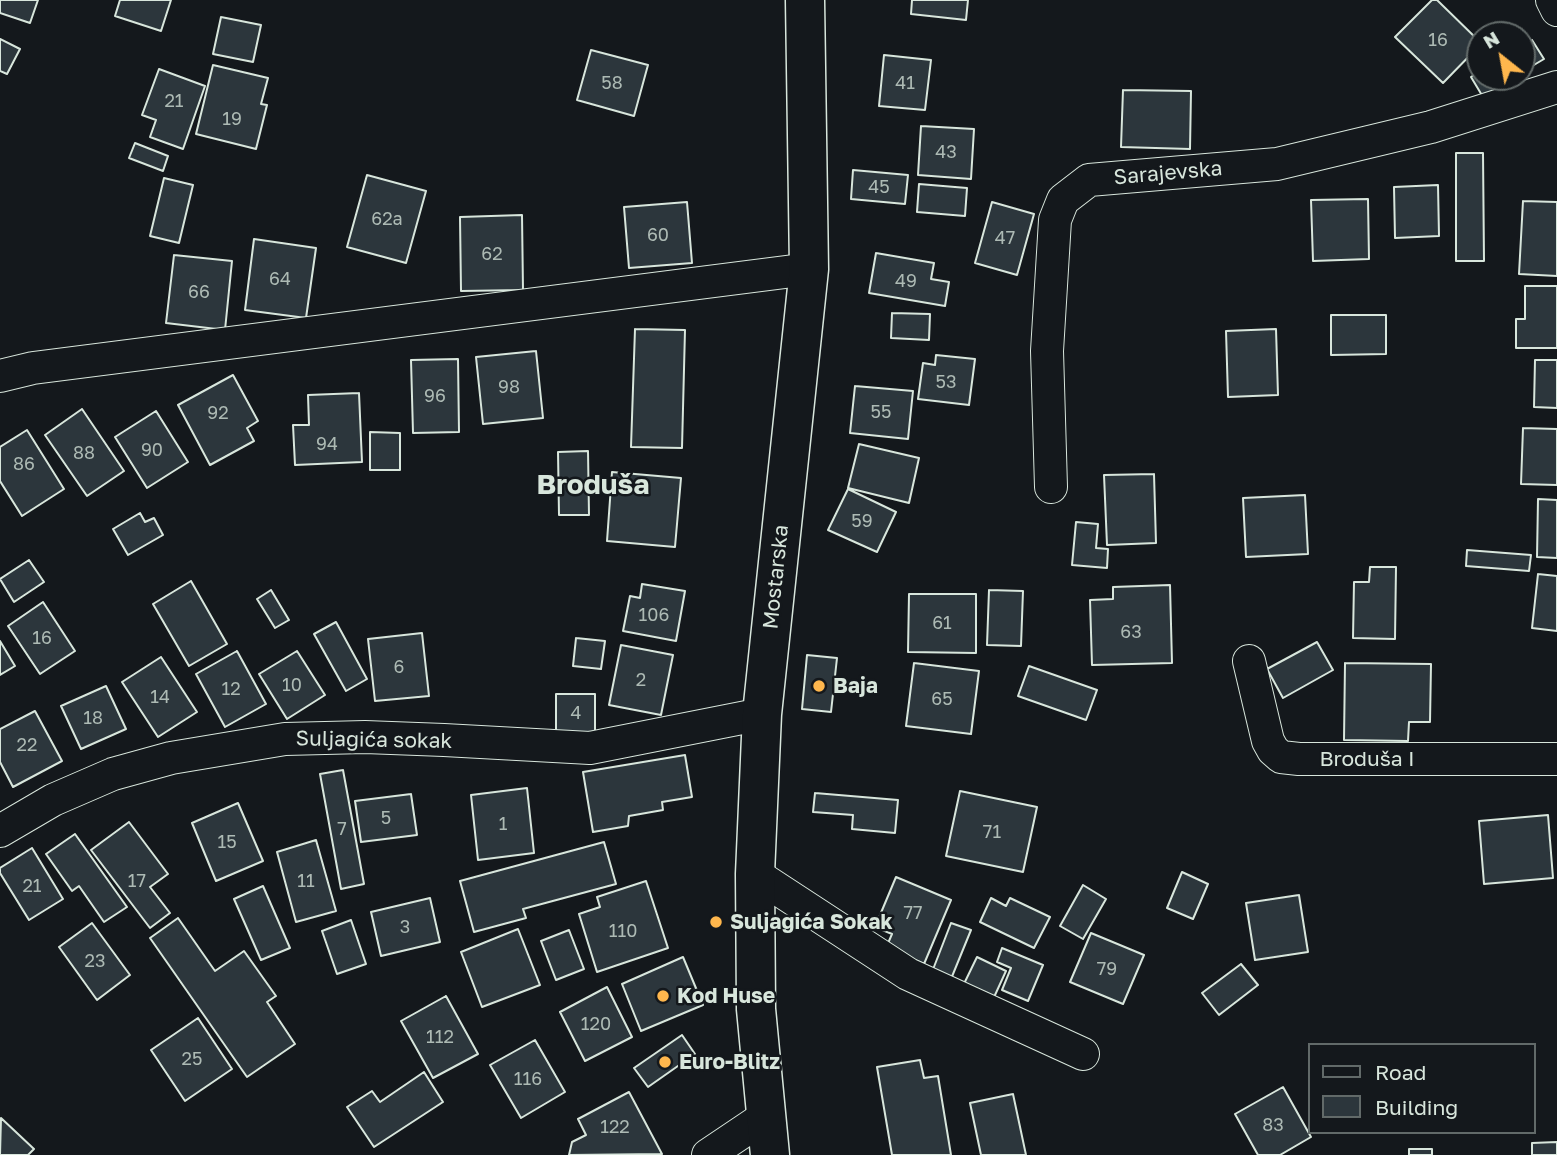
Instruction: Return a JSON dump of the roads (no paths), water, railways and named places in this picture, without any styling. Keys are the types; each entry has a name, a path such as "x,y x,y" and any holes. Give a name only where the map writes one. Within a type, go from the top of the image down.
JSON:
{"main road":[{"name":"Mostarska","path":"770,1155 756,1009 755,874 762,714 809,269 806,0"}],"street":[{"path":"1552,0 1557,10"},
{"name":"Sarajevska","path":"1051,486 1047,351 1055,219 1063,200 1089,180 1277,163 1431,127 1557,87"},
{"path":"0,376 33,368 809,269"},
{"name":"Broduša I","path":"1249,661 1268,740 1273,750 1281,757 1557,759"},
{"name":"Suljagića sokak","path":"0,831 53,800 113,774 171,758 285,739 378,738 590,748 762,714"},
{"path":"755,874 908,974 1083,1054"},
{"path":"708,1155 766,1116"}],"place":[{"name":"Baja","path":"819,686"},
{"name":"Suljagića Sokak","path":"716,922"},
{"name":"Kod Huse","path":"663,996"},
{"name":"Euro-Blitz","path":"665,1062"}],"district":[{"name":"Broduša","path":"593,485"}]}
